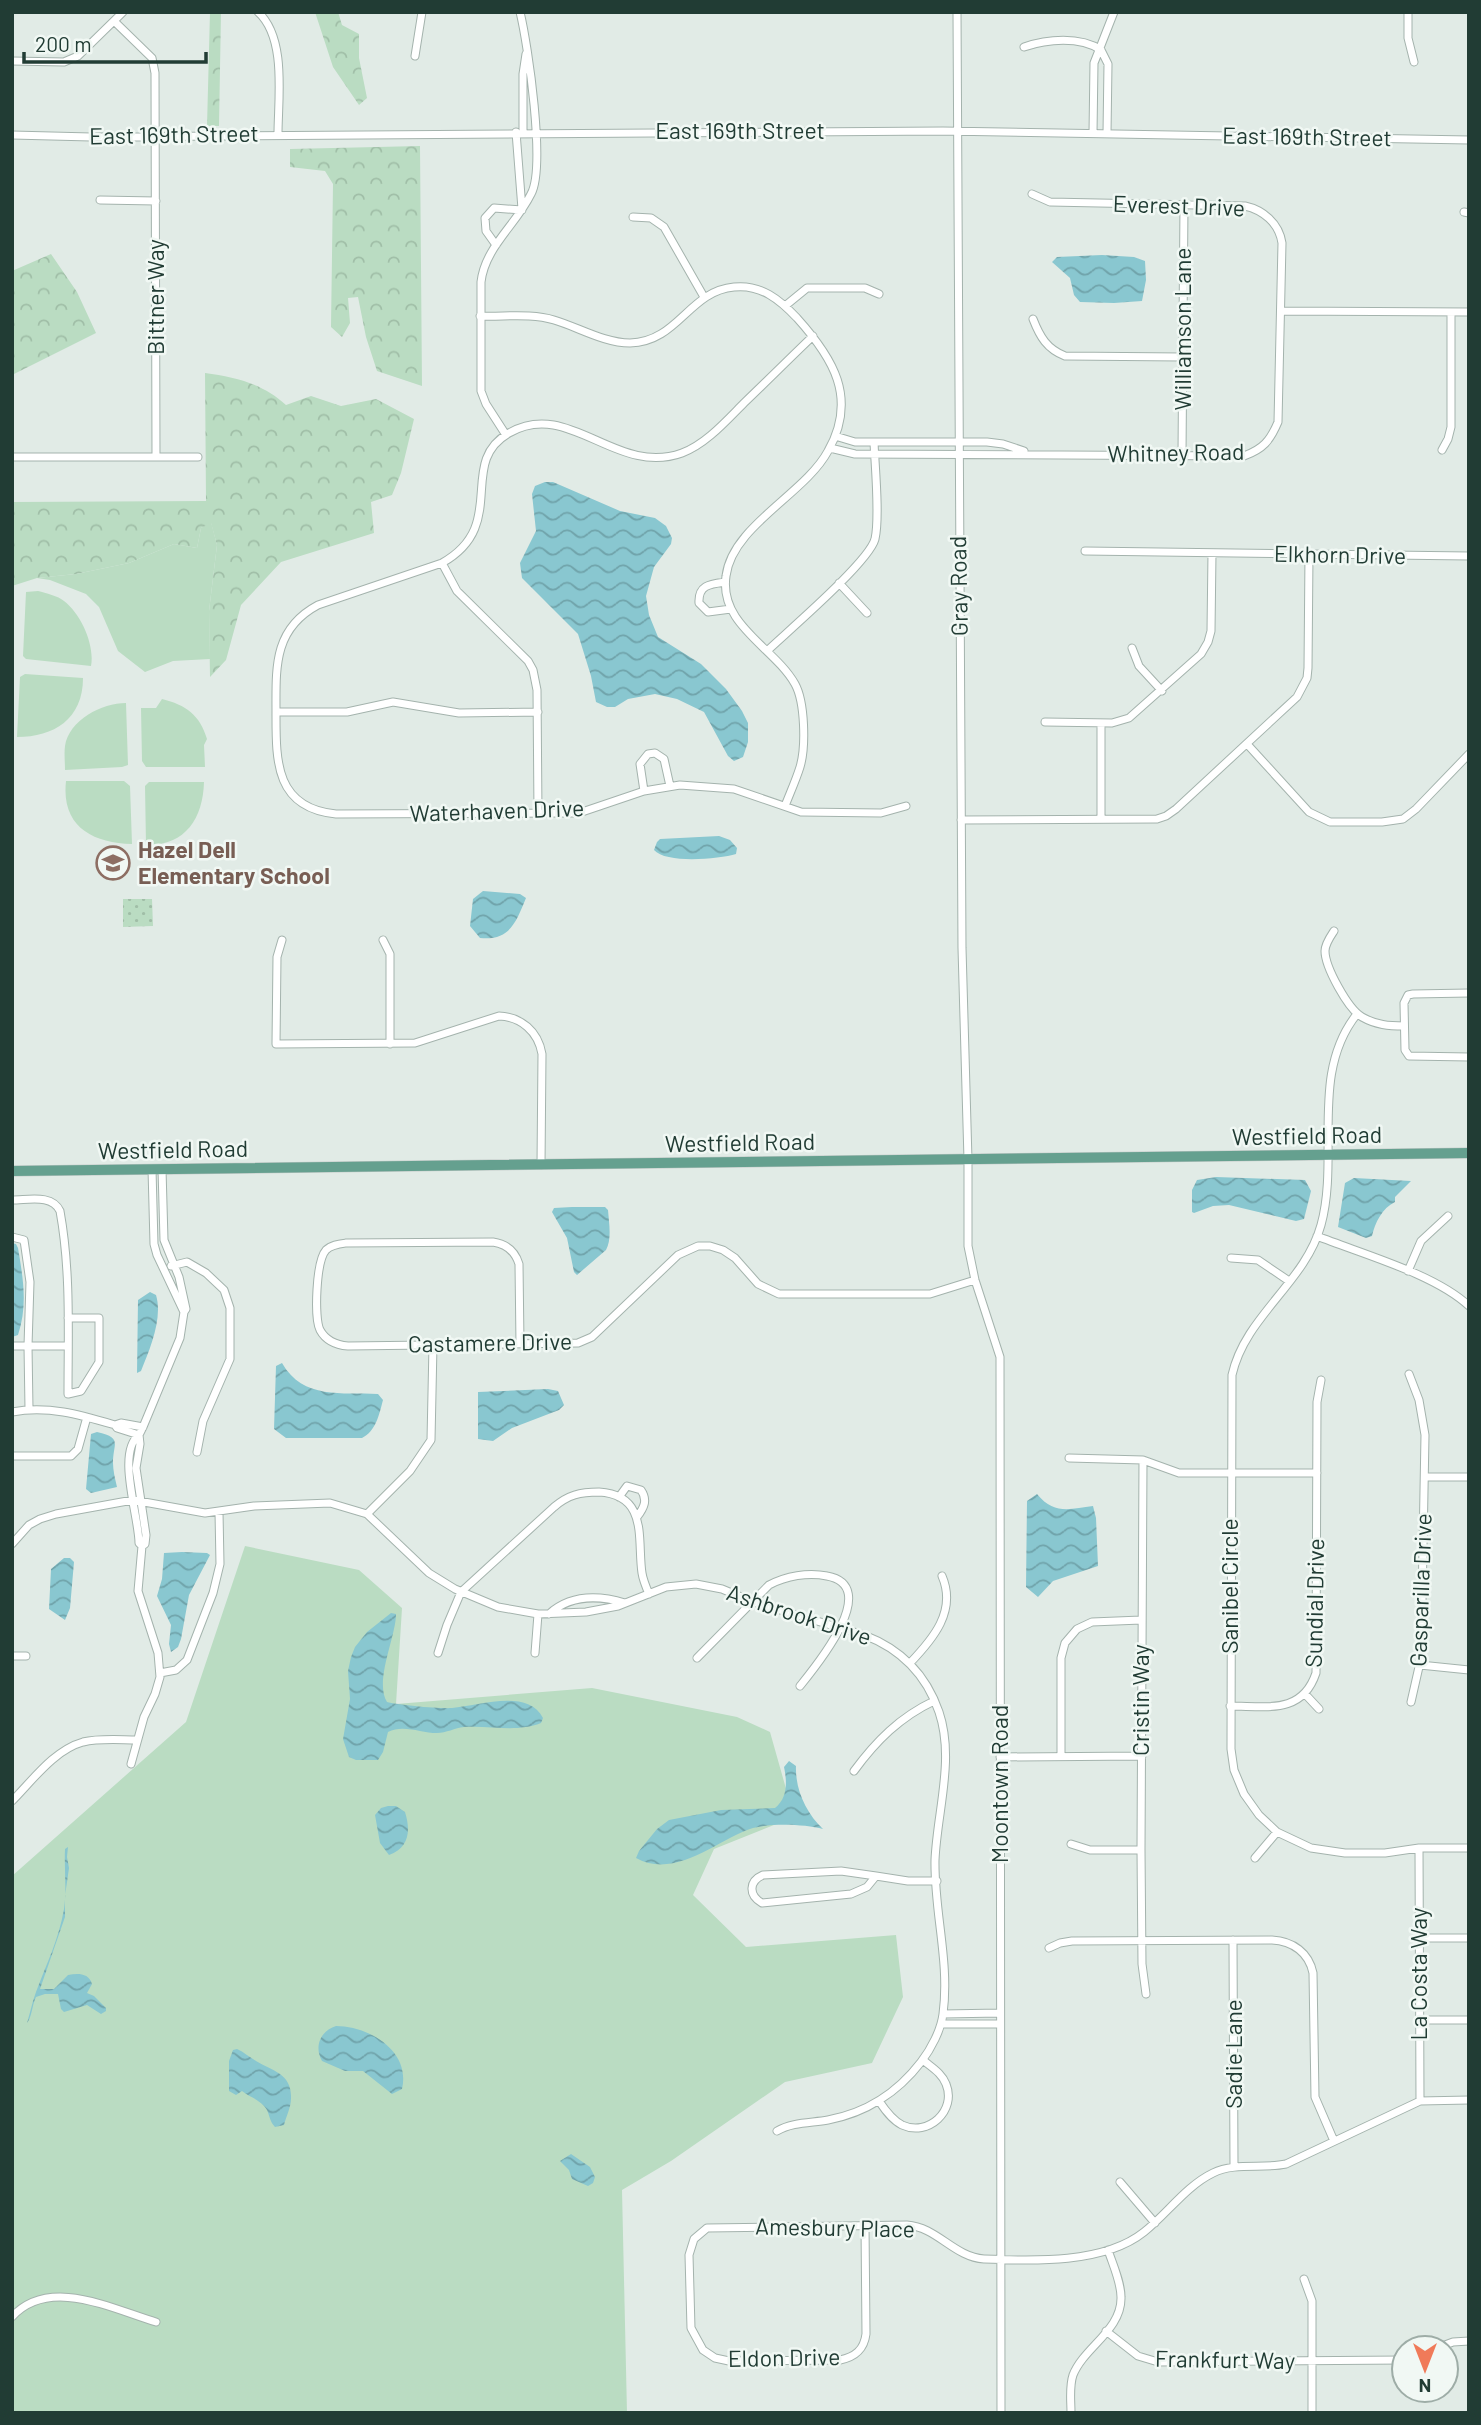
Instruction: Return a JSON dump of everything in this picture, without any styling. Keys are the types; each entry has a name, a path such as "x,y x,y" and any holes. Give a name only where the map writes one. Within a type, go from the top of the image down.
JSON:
{"main road":[{"name":"Westfield Road","path":"12,1171 1469,1153"}],"street":[{"path":"12,61 64,62 78,56 123,12"},
{"path":"258,12 268,24 276,46 278,134"},
{"path":"415,56 422,12"},
{"path":"506,435 482,397 480,316 483,268 534,191 535,132 528,43 520,12"},
{"name":"Gray Road","path":"957,12 962,948 968,1160"},
{"path":"1093,133 1094,63 1114,12"},
{"path":"1408,12 1409,46 1415,62"},
{"name":"Bittner Way","path":"114,22 152,58 155,73 156,457"},
{"path":"1024,47 1057,41 1084,43 1101,50 1108,64 1107,133"},
{"path":"522,210 519,132 528,43"},
{"name":"East 169th Street","path":"12,135 957,131 1469,140"},
{"name":"Everest Drive","path":"1032,194 1050,202 1255,208 1273,221 1282,243 1281,311"},
{"path":"100,200 156,201"},
{"name":"Williamson Lane","path":"1182,455 1184,204"},
{"path":"496,245 486,231 485,218 494,208 522,210"},
{"path":"633,217 651,218 664,227 704,297"},
{"path":"480,316 540,317 617,342 636,342 664,334 704,297 718,290 743,287 764,291 785,306 826,352 838,380 841,410 830,448 814,471 740,542 731,558 725,582 731,609 795,683 802,704 802,758 785,806"},
{"path":"785,306 807,288 865,288 879,294"},
{"path":"1281,311 1469,312"},
{"name":"Whitney Road","path":"830,448 847,454 1244,456 1264,447 1272,438 1278,422 1281,311"},
{"path":"1442,450 1451,427 1451,312"},
{"path":"1033,319 1041,340 1065,356 1182,357"},
{"path":"538,712 459,713 393,702 347,712 276,712 279,651 288,632 305,613 328,601 442,563 463,548 475,531 480,515 481,482 485,464 492,449 506,435 527,425 554,424 635,457 673,456 701,443 813,336"},
{"name":"Whitney Road","path":"835,436 847,441 1003,444 1031,454"},
{"path":"767,651 864,558 874,540 874,442"},
{"path":"12,457 198,457"},
{"name":"Elkhorn Drive","path":"1085,551 1469,556"},
{"path":"1045,722 1101,723 1129,718 1201,654 1208,642 1211,625 1212,553"},
{"path":"961,820 1157,819 1166,816 1297,696 1307,678 1309,555"},
{"path":"442,563 457,591 528,662 536,682 538,814"},
{"path":"725,582 702,588 699,603 708,612 731,609"},
{"path":"839,583 867,613"},
{"path":"1132,648 1139,666 1162,691"},
{"name":"Waterhaven Drive","path":"276,712 277,762 282,778 295,797 316,810 337,814 586,812 644,791 670,786 723,788 810,813 881,813 906,806"},
{"path":"1101,723 1101,819"},
{"path":"1247,744 1309,812 1329,822 1382,822 1403,819 1469,754"},
{"path":"644,791 640,764 648,754 664,759 670,786"},
{"path":"1334,931 1325,951 1329,966 1345,998 1357,1014 1374,1023 1405,1026"},
{"path":"282,940 276,957 276,1044 415,1043 499,1016 513,1018 526,1025 538,1040 542,1054 541,1165"},
{"path":"383,940 390,954 390,1044"},
{"path":"1469,993 1408,995 1404,1003 1405,1050 1412,1057 1469,1057"},
{"name":"Sanibel Circle","path":"1357,1014 1339,1041 1330,1083 1326,1203 1317,1236 1304,1263 1243,1342 1230,1384 1231,1749 1237,1779 1251,1806 1277,1832 1311,1848 1332,1852 1385,1853 1419,1848 1469,1848"},
{"name":"Moontown Road","path":"968,1160 968,1245 975,1280 1000,1357 1001,2413"},
{"path":"131,1764 160,1673 158,1653 138,1591 142,1546 145,1544 146,1535 137,1501 139,1435 180,1338 186,1308 164,1240 157,1169"},
{"path":"157,1169 154,1244 184,1312"},
{"path":"12,1200 48,1200 55,1203 60,1212 67,1265 68,1394 82,1391 99,1362 99,1318 68,1318"},
{"path":"1408,1271 1420,1241 1448,1216"},
{"path":"1317,1236 1408,1271 1447,1289 1469,1306"},
{"path":"12,1237 22,1238 26,1246 31,1292 29,1409"},
{"name":"Castamere Drive","path":"520,1345 520,1274 517,1258 510,1248 493,1242 346,1243 326,1250 319,1264 318,1325 329,1340 348,1346 520,1345 578,1343 586,1340 678,1255 698,1246 723,1250 735,1258 758,1284 779,1294 930,1294 975,1280"},
{"path":"1231,1258 1258,1260 1289,1281"},
{"path":"163,1269 187,1262 206,1273 224,1290 230,1308 230,1359 203,1422 197,1452"},
{"path":"367,1514 410,1471 431,1440 433,1345"},
{"path":"12,1346 68,1346"},
{"name":"Gasparilla Drive","path":"1409,1374 1419,1400 1424,1426 1420,1665 1411,1702"},
{"name":"Sundial Drive","path":"1230,1706 1281,1706 1305,1694 1314,1680 1317,1664 1317,1402 1321,1380"},
{"path":"12,1406 67,1412 115,1425 139,1435"},
{"path":"12,1412 29,1409"},
{"path":"12,1456 71,1456 78,1449 88,1417"},
{"path":"115,1425 121,1423 143,1427"},
{"path":"1069,1458 1143,1460 1179,1473 1317,1473"},
{"name":"Cristin Way","path":"1143,1460 1141,1850 1142,1941 1146,1994"},
{"path":"1424,1477 1469,1478"},
{"path":"619,1497 627,1486 641,1490 645,1503 637,1517"},
{"path":"438,1653 461,1592 563,1499 586,1492 619,1497 631,1507 640,1526 642,1571 649,1594"},
{"path":"12,1544 29,1525 40,1519 137,1501"},
{"name":"Ashbrook Drive","path":"137,1501 192,1512 219,1513 254,1506 321,1503 345,1506 367,1514 421,1566 461,1592 498,1607 538,1614 586,1612 625,1603 676,1585 696,1584 881,1642 910,1663 922,1676 934,1701 944,1731 946,1754 935,1859 946,1973 941,2024 923,2060 904,2082 879,2101 846,2116 791,2125 777,2131"},
{"path":"160,1673 176,1670 187,1660 213,1592 220,1564 219,1513"},
{"path":"697,1658 712,1646 769,1585 806,1574 832,1577 845,1585 850,1596 848,1609 819,1663 800,1686"},
{"path":"910,1663 934,1637 945,1612 947,1591 942,1576"},
{"path":"549,1614 566,1602 591,1597 606,1597 625,1603"},
{"path":"535,1653 538,1614"},
{"path":"1061,1756 1061,1658 1065,1643 1077,1629 1092,1622 1141,1620"},
{"path":"12,1656 26,1656"},
{"path":"1420,1665 1469,1671"},
{"path":"1305,1694 1319,1709"},
{"path":"854,1771 892,1727 934,1701"},
{"path":"12,1801 57,1756 72,1746 91,1741 137,1740"},
{"path":"1000,1757 1142,1756"},
{"path":"1255,1858 1277,1832"},
{"path":"1071,1844 1090,1850 1141,1850"},
{"name":"La Costa Way","path":"1419,1848 1420,2101"},
{"path":"876,1876 867,1887 851,1894 762,1903 754,1897 751,1890 755,1880 763,1875 841,1871 876,1876 908,1881 937,1881"},
{"path":"1419,1938 1469,1938"},
{"path":"1049,1948 1072,1941 1233,1940 1286,1942 1299,1949 1310,1962 1314,1980 1315,2097 1335,2141"},
{"name":"Sadie Lane","path":"1233,1940 1234,2167"},
{"path":"943,2014 1000,2013"},
{"path":"1419,2020 1469,2020"},
{"path":"941,2024 1000,2024"},
{"path":"879,2101 895,2120 905,2126 922,2128 938,2120 947,2105 947,2087 940,2074 923,2060"},
{"name":"Amesbury Place","path":"698,2234 707,2228 718,2226 915,2225 929,2230 964,2254 979,2258 1067,2258 1108,2250 1138,2237 1202,2179 1219,2170 1286,2164 1420,2101 1469,2100"},
{"path":"1120,2182 1155,2222"},
{"name":"Eldon Drive","path":"698,2234 691,2244 689,2255 690,2321 694,2337 706,2353 729,2361 840,2360 858,2352 865,2340 865,2225"},
{"path":"1071,2413 1074,2374 1117,2314 1121,2300 1119,2283 1108,2250"},
{"path":"1304,2279 1312,2301 1312,2413"},
{"path":"12,2317 30,2303 61,2295 156,2322"},
{"name":"Frankfurt Way","path":"1106,2331 1138,2356 1158,2362 1390,2360"}],"green space":[{"path":"210,12 221,12 219,126 207,126"},
{"path":"315,12 338,12 342,25 359,34 359,58 367,98 359,105 333,67"},
{"path":"420,146 422,386 377,371 366,337 358,297 348,298 350,323 342,337 331,327 333,184 325,171 290,167 290,149"},
{"path":"51,254 77,292 96,333 12,375 12,271"},
{"path":"205,373 248,383 268,392 286,405 311,396 341,406 376,399 414,419 401,473 392,495 371,502 374,533 281,562 241,605 226,660 210,677 209,611 217,545 211,523 201,528 197,548 174,544 129,563 76,574 37,578 12,586 12,502 206,501"},
{"path":"211,522 217,545 209,611 210,659 173,661 145,672 118,651 99,607 86,594 50,580 37,578 76,574 129,563 174,544 197,548 201,528"},
{"path":"38,591 61,599 76,614 89,640 91,666 26,659 23,656 26,592"},
{"path":"25,674 83,678 82,692 78,705 64,723 43,734 17,737 20,677"},
{"path":"162,699 185,708 200,723 207,739 204,745 205,767 146,767 142,761 141,708 156,708"},
{"path":"126,703 128,765 65,770 65,746 73,728 97,710"},
{"path":"66,781 124,781 130,786 132,844 104,840 82,829 69,810"},
{"path":"149,782 204,782 200,808 189,828 171,841 146,845 145,786"},
{"path":"123,899 152,899 153,926 123,927"},
{"path":"245,1546 359,1570 402,1608 396,1704 592,1688 737,1717 770,1732 794,1817 714,1849 693,1895 746,1947 896,1935 903,1997 872,2063 785,2082 671,2161 622,2190 627,2413 12,2413 12,1876 186,1722"}],"water":[{"path":"1057,257 1134,257 1145,261 1146,280 1142,301 1080,302 1074,295 1070,278 1052,262"},
{"path":"553,482 620,511 655,518 666,526 672,538 671,544 654,567 646,596 649,615 658,637 701,664 726,689 742,711 748,723 748,742 743,757 734,761 728,756 704,712 677,699 655,694 628,699 615,707 596,702 578,634 522,578 520,563 536,531 532,494 535,486"},
{"path":"719,836 730,840 737,848 736,854 706,859 681,859 654,850 660,839"},
{"path":"483,891 520,894 526,898 510,928 505,933 490,938 480,938 470,926 473,899"},
{"path":"1216,1177 1305,1180 1311,1191 1304,1219 1296,1221 1229,1205 1192,1212 1192,1190 1197,1180"},
{"path":"1354,1178 1411,1181 1395,1197 1395,1202 1383,1212 1372,1236 1366,1238 1338,1227 1345,1183"},
{"path":"605,1207 608,1210 609,1241 606,1250 577,1275 574,1272 567,1238 552,1212 554,1208"},
{"path":"12,1243 18,1248 24,1302 18,1335 12,1337"},
{"path":"150,1292 156,1295 157,1323 145,1362 137,1373 138,1300"},
{"path":"282,1363 291,1375 312,1389 337,1393 378,1394 383,1400 371,1431 362,1438 286,1438 274,1429 276,1366"},
{"path":"548,1389 558,1391 564,1405 559,1410 512,1428 493,1441 478,1439 478,1392"},
{"path":"97,1432 115,1442 113,1466 117,1487 91,1493 86,1489 91,1434"},
{"path":"1037,1494 1056,1508 1093,1506 1098,1566 1053,1581 1038,1597 1026,1587 1027,1501"},
{"path":"164,1553 210,1555 189,1595 178,1647 171,1652 171,1625 157,1596 162,1579"},
{"path":"64,1558 70,1558 74,1562 70,1608 65,1620 49,1609 51,1569"},
{"path":"391,1613 396,1614 384,1671 383,1683 387,1702 446,1708 514,1701 526,1703 536,1709 543,1718 541,1723 513,1728 464,1727 437,1733 394,1730 388,1732 378,1760 356,1760 349,1757 343,1739 350,1699 348,1671 351,1657 367,1632"},
{"path":"789,1761 796,1766 797,1783 807,1808 823,1829 788,1825 760,1826 681,1861 651,1863 636,1858 657,1829 669,1820 721,1810 775,1808 784,1794 784,1767"},
{"path":"396,1806 405,1812 408,1826 407,1838 401,1848 389,1855 380,1843 375,1815 381,1808"},
{"path":"68,1847 69,1868 65,1894 65,1849"},
{"path":"65,1899 65,1917 40,1989 54,1989 68,1975 83,1975 92,1984 87,1993 94,1996 106,2011 101,2014 87,2005 64,2012 58,1994 45,1994 36,1997 27,2023 36,1992 59,1931"},
{"path":"336,2026 362,2031 385,2043 400,2063 402,2089 392,2094 363,2071 345,2071 322,2061 320,2040 330,2028"},
{"path":"237,2049 285,2078 291,2102 284,2125 275,2127 267,2110 256,2099 242,2091 236,2095 229,2091 229,2061 233,2050"},
{"path":"571,2154 590,2167 595,2177 593,2183 588,2186 572,2179 569,2170 560,2161"}],"place":[{"name":"Hazel Dell Elementary School","path":"113,863"}]}
